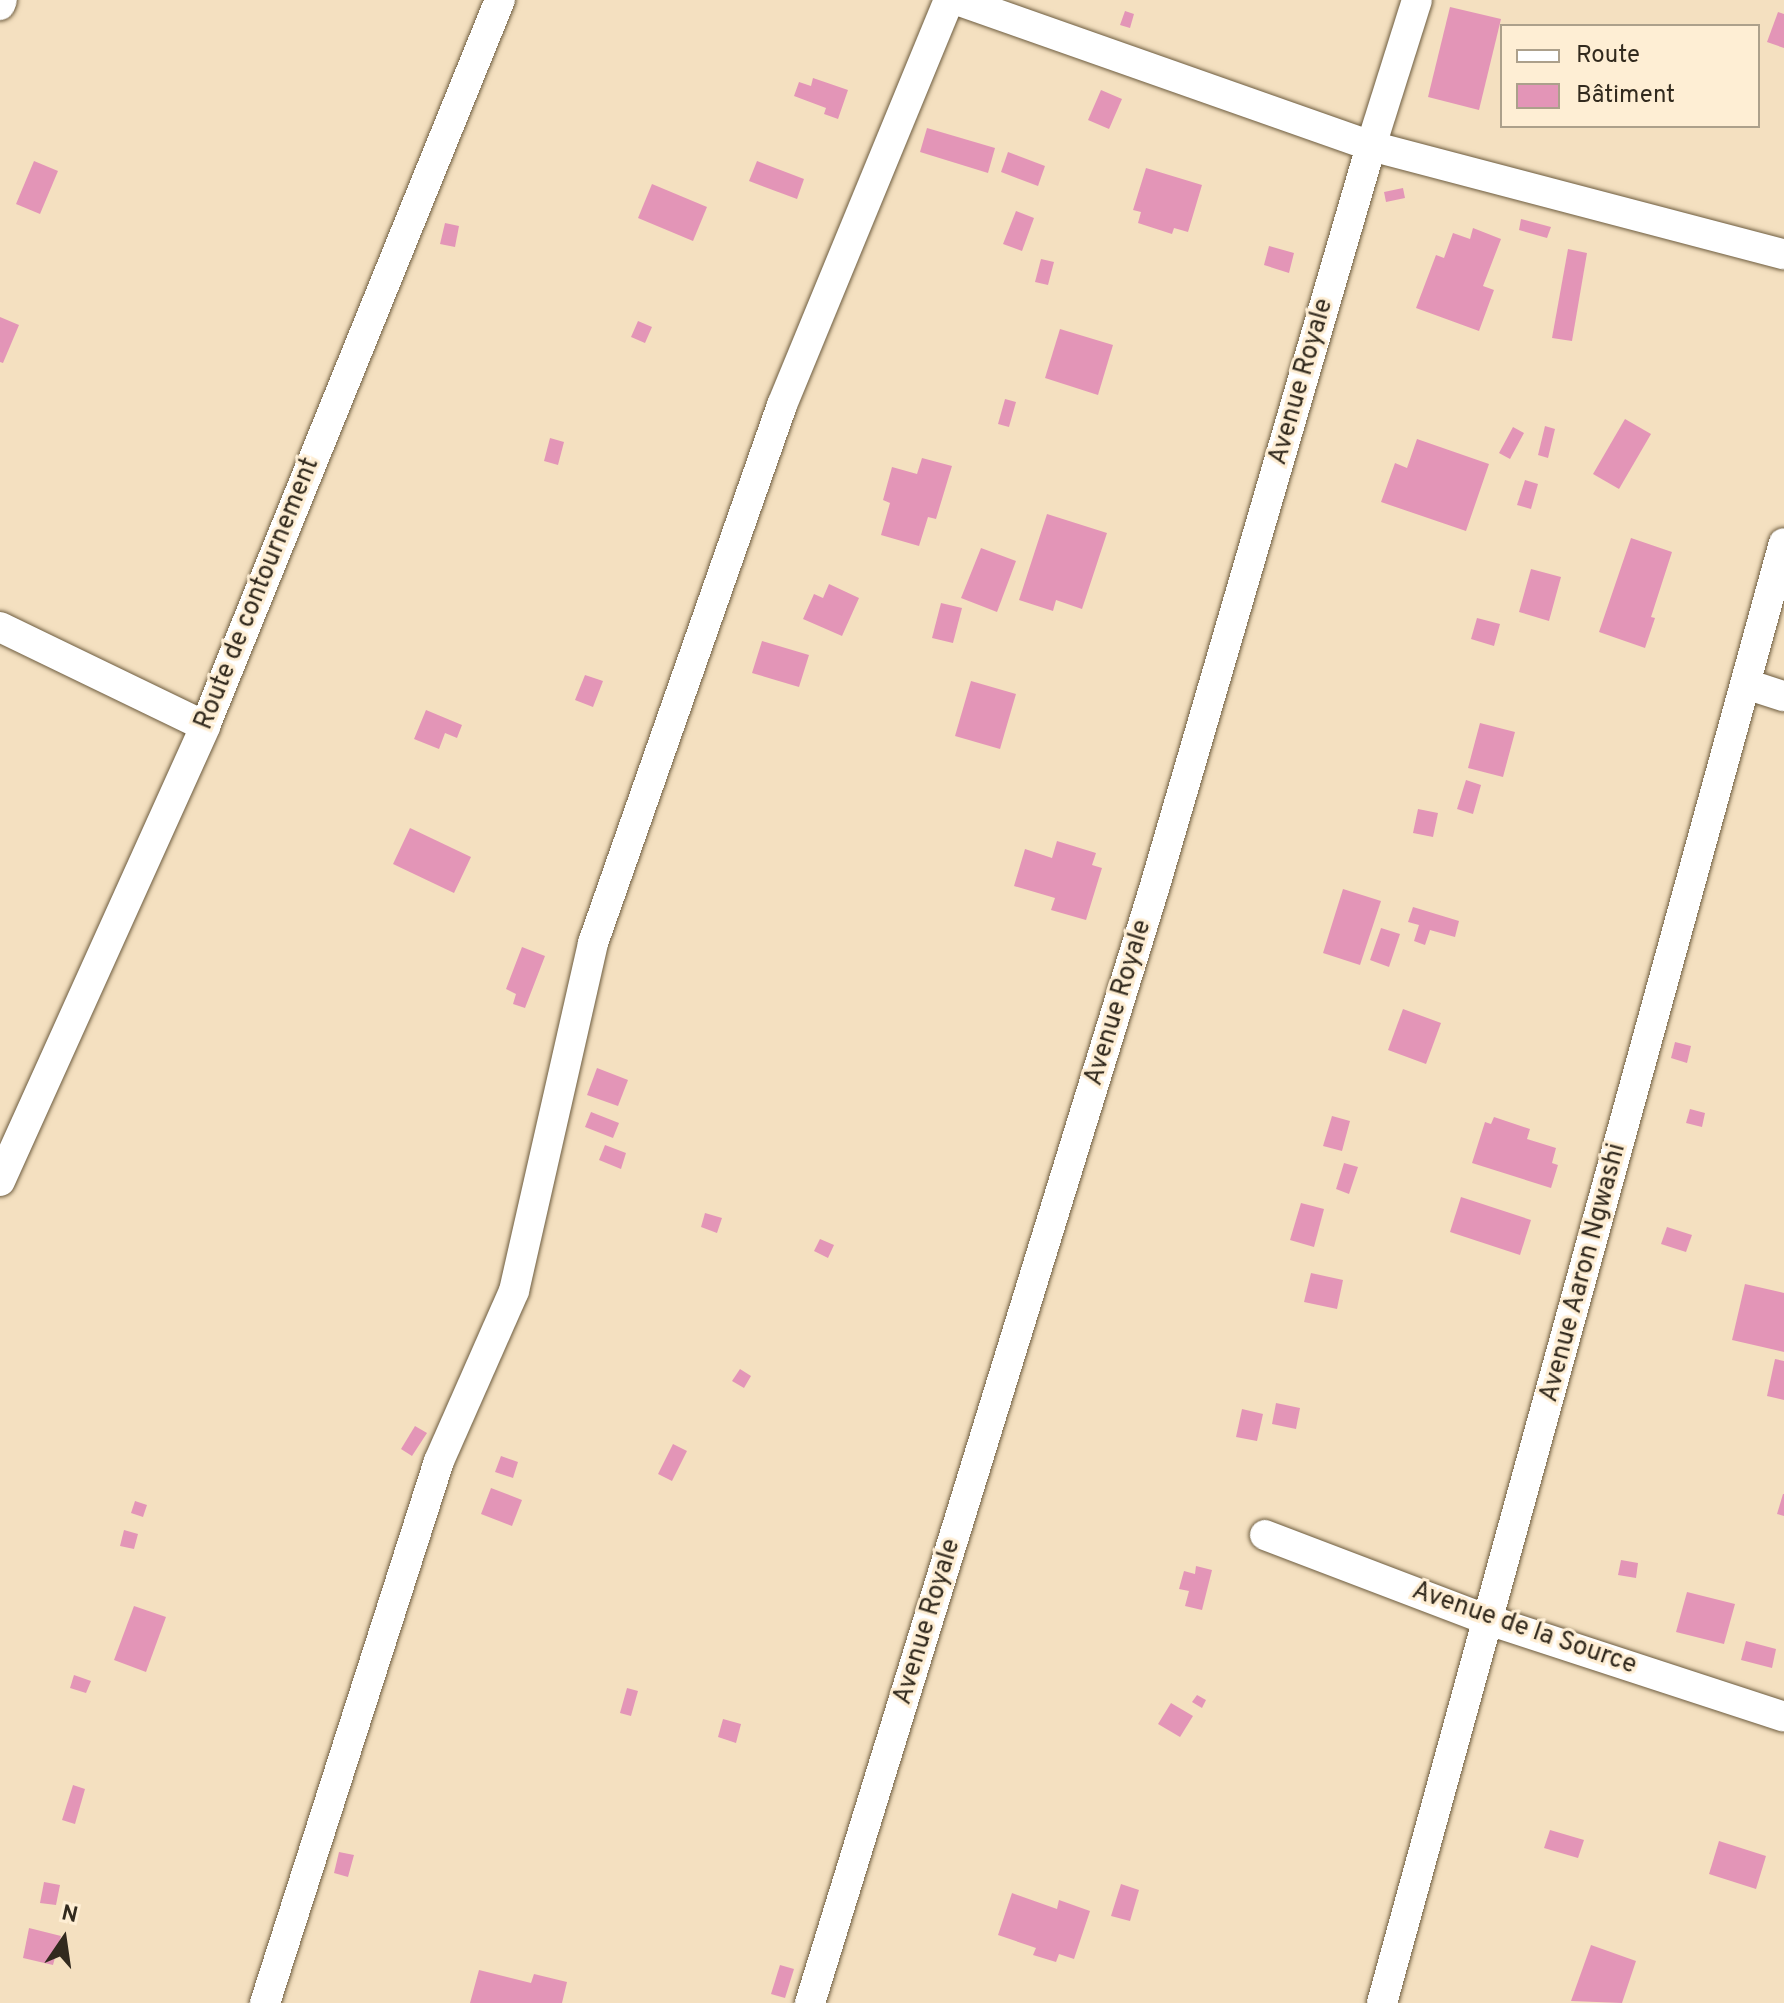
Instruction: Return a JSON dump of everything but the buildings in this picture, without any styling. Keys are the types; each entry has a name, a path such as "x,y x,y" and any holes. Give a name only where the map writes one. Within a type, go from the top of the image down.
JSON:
{"street":[{"name":"Route de contournement","path":"0,1181 205,726 500,0"},
{"path":"265,2003 439,1461 514,1291 593,943 782,405 949,0"},
{"path":"957,0 1371,146 1784,254"},
{"name":"Avenue Royale","path":"810,2003 1154,889 1371,146 1417,0"},
{"name":"Avenue Aaron Ngwashi","path":"1382,2003 1784,543"},
{"path":"0,627 205,726"},
{"path":"1746,684 1784,696"},
{"name":"Avenue de la Source","path":"1265,1535 1488,1620 1784,1717"}]}
